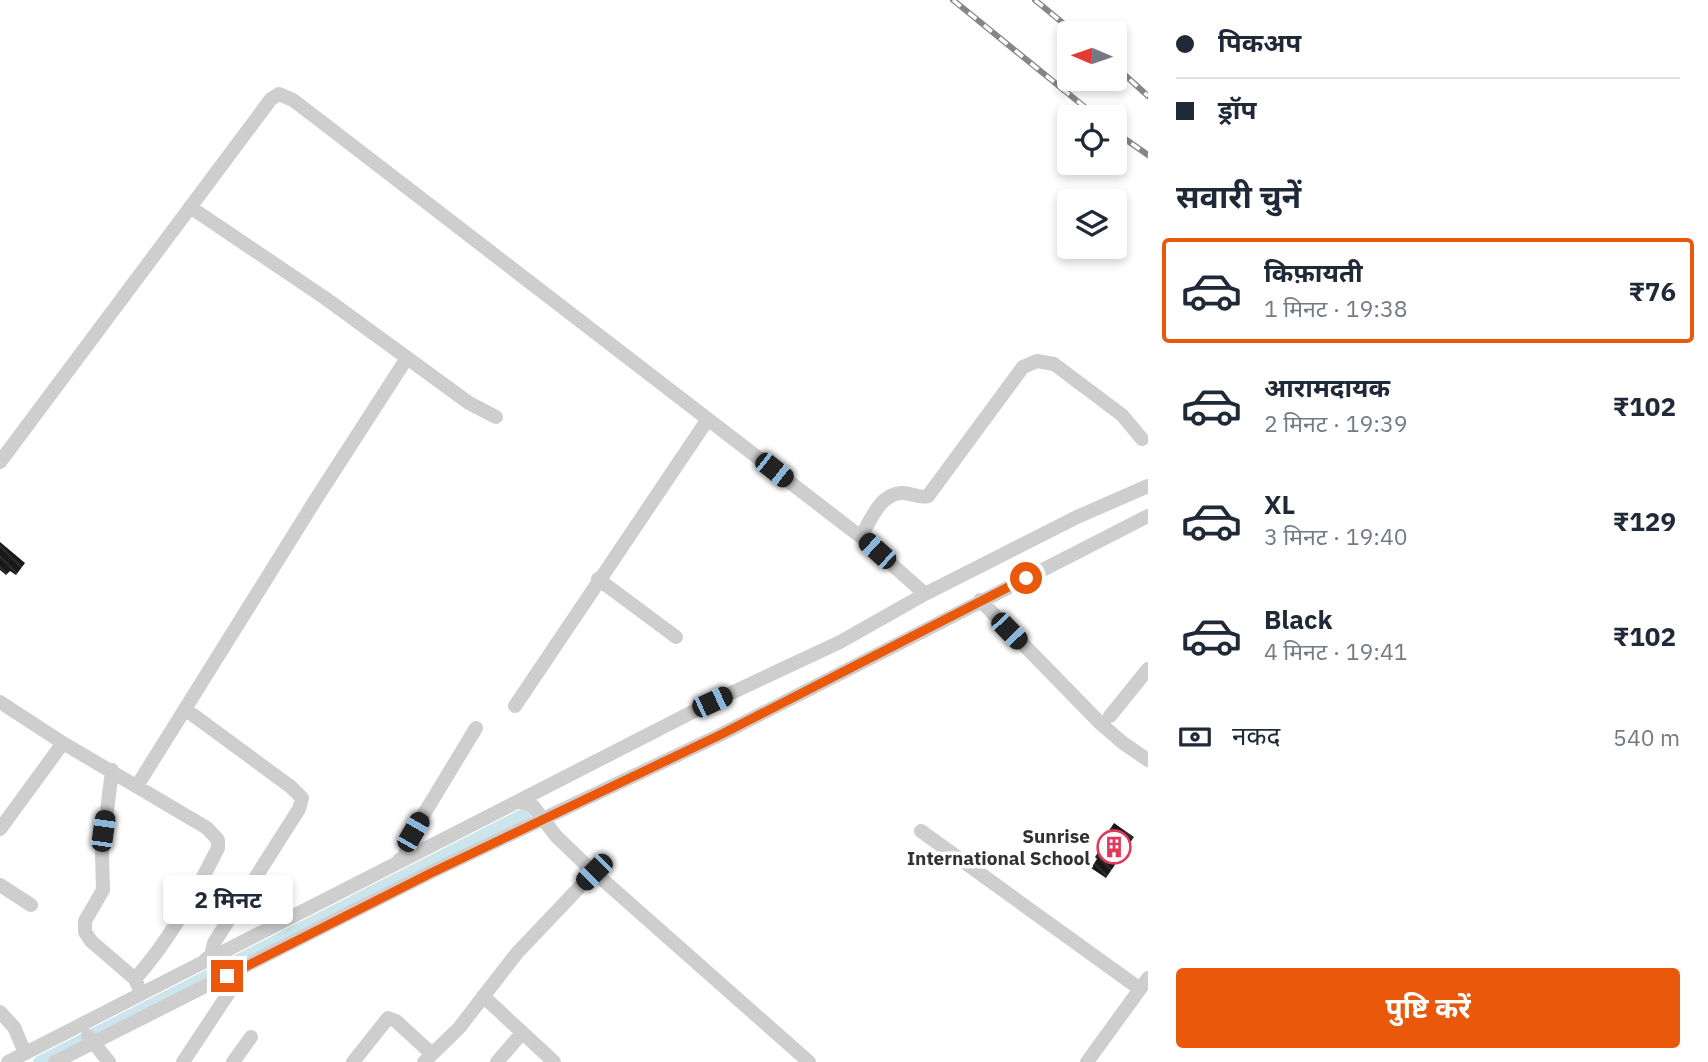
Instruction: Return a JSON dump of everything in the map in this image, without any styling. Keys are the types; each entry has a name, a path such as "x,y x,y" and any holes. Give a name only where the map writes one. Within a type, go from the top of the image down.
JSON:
{"street":[{"path":"0,462 271,99 275,95 285,95 861,537 925,594"},
{"path":"190,207 325,298 469,403 496,417"},
{"path":"137,786 407,358"},
{"path":"861,537 885,500 897,493 922,498 928,496 1013,380 1030,363 1045,361 1063,370 1122,415 1142,439"},
{"path":"515,706 708,419"},
{"path":"8,1062 25,1053 85,1036 227,976 431,873 712,702 840,642 925,594 1077,517 1148,486"},
{"path":"395,863 533,811 720,735 1148,516"},
{"path":"598,579 676,637"},
{"path":"980,600 1101,724 1148,760"},
{"path":"1110,716 1148,669"},
{"path":"0,702 63,743 207,828 218,840 218,848 186,906 154,957 135,979"},
{"path":"184,709 291,786 302,798 273,851 214,943 211,955 201,964"},
{"path":"55,1062 141,994 404,857 413,832 476,728"},
{"path":"0,829 63,743"},
{"path":"112,770 101,865 103,890 85,921 85,932 135,979 141,994"},
{"path":"533,811 594,872 809,1062"},
{"path":"921,831 1144,984 1087,1062"},
{"path":"353,1062 388,1018 396,1021 428,1058 459,1028 517,953 594,872"},
{"path":"0,885 31,905"},
{"path":"183,1062 228,994 227,976"},
{"path":"483,996 554,1062"},
{"path":"0,1012 14,1027 25,1053"},
{"path":"497,1062 522,1032"},
{"path":"85,1036 109,1062"},
{"path":"233,1062 251,1037"}],"building":[{"path":"0,542 25,563 16,575 10,571 6,575 0,570"},
{"name":"Sunrise International School","path":"1114,823 1134,837 1106,878 1091,868"}],"waterway":[{"path":"39,1062 526,813"}],"railway":[{"path":"953,0 1082,105"},
{"path":"1035,0 1060,21"},
{"path":"1127,77 1148,96"},
{"path":"1127,140 1148,155"}],"place":[{"name":"Sunrise International School","path":"1114,847"}],"route":[{"path":"227,976 431,873 720,735 1026,578"}]}
